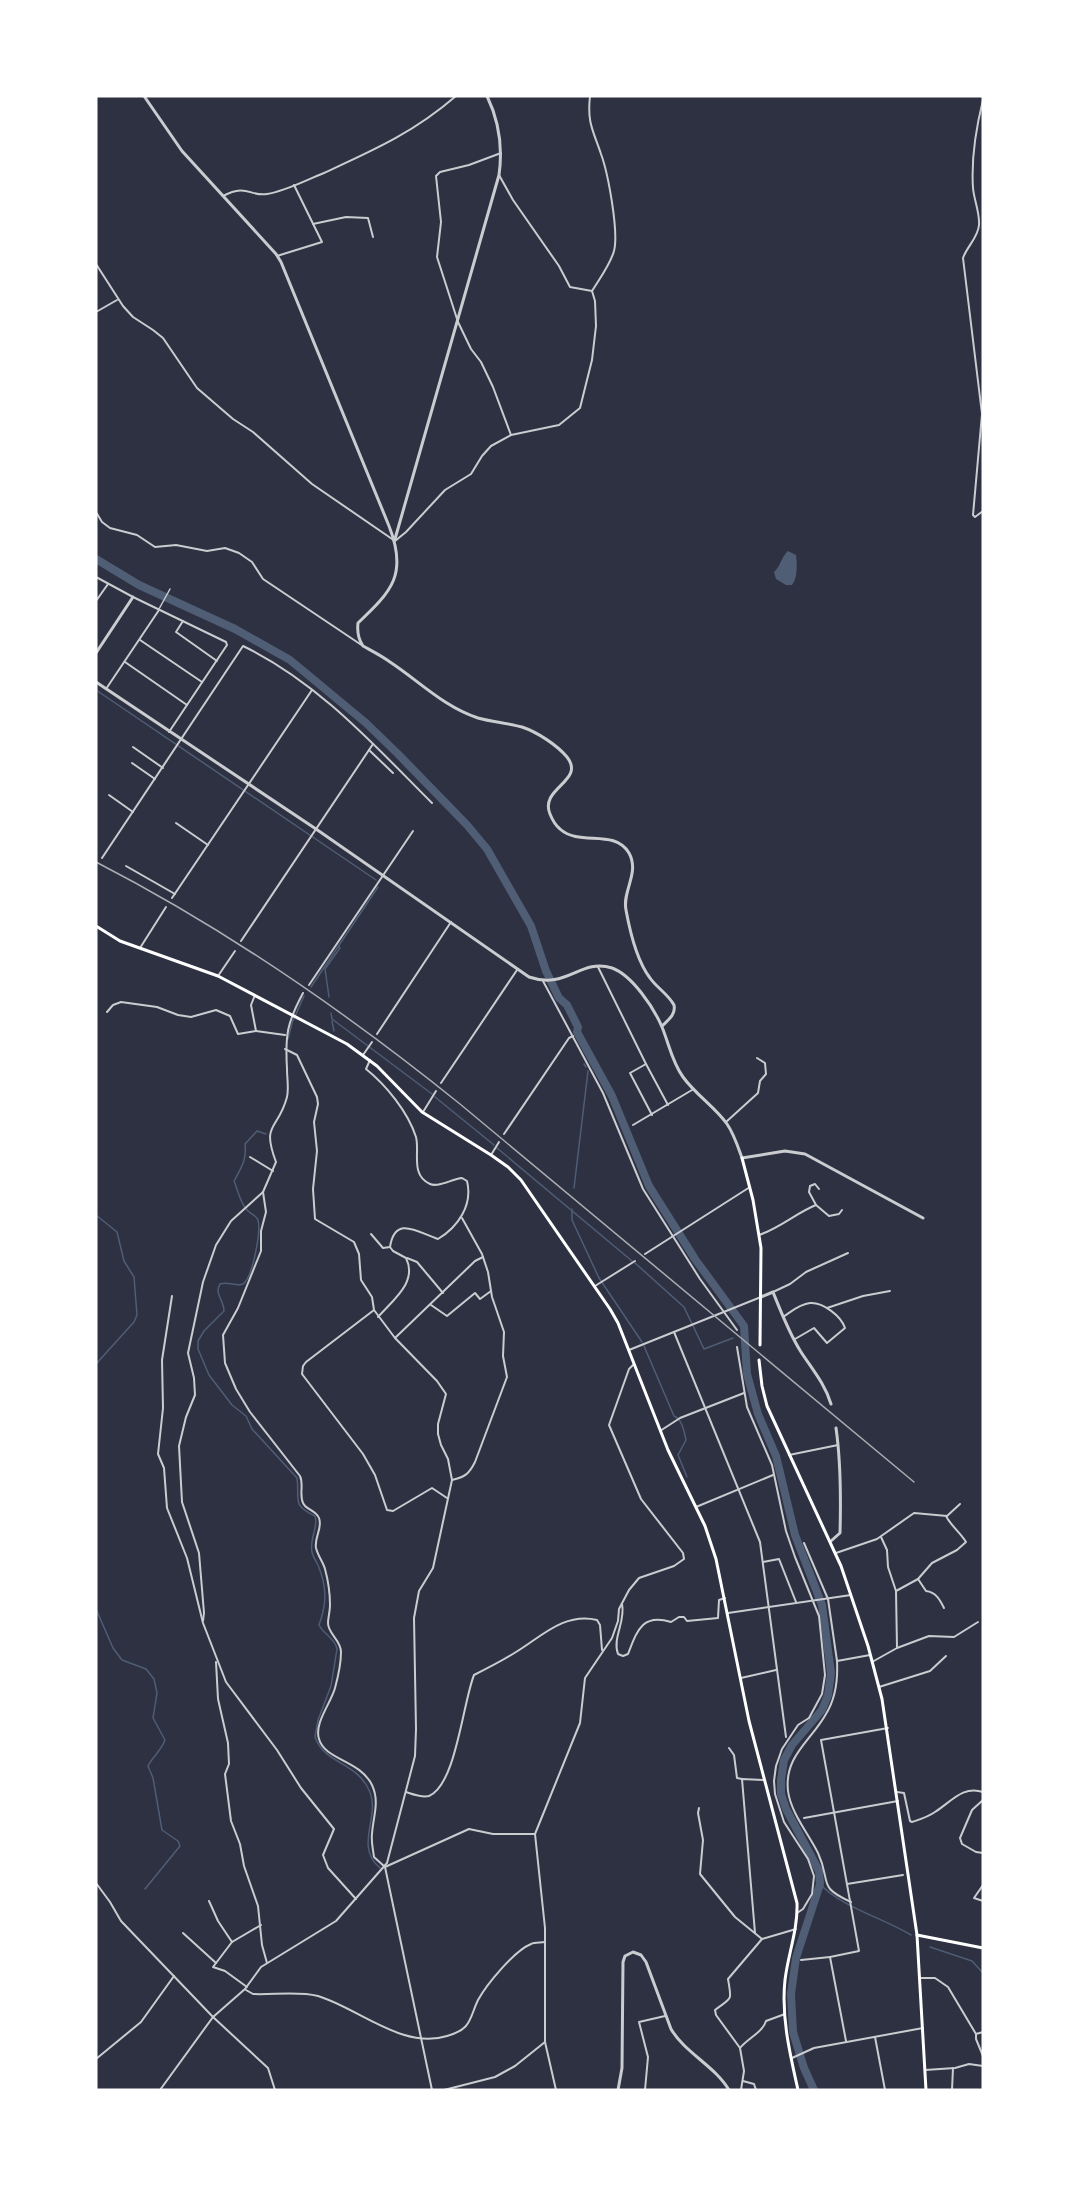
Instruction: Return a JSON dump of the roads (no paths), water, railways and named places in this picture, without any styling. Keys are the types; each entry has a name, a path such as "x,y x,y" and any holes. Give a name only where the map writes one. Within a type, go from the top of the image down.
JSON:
{"main road":[{"path":"96,926 120,941 218,976 292,1014 370,1060 422,1112 491,1155 521,1180 618,1323 660,1431 711,1540 749,1721 795,1891 796,1929 785,1979 785,2014 798,2090"},
{"path":"742,1158 759,1234 760,1345"},
{"path":"759,1360 767,1406 836,1553 879,1687 888,1728 917,1935 927,2090"},
{"path":"917,1935 932,1936 983,1948"}],"street":[{"path":"144,96 182,151 277,255 395,541 398,554 390,590 358,623 358,636 363,646"},
{"path":"223,196 232,191 244,189 265,195 294,185 392,142 456,96"},
{"path":"395,541 499,175 501,153 494,112 487,96"},
{"path":"395,541 445,490 471,474 491,446 511,435 559,425 580,408 592,360 596,326 595,301 592,291 611,260 615,247 610,186 588,114 590,96"},
{"path":"983,100 976,129 973,188 979,227 976,237 963,258 982,414 973,515 975,517 983,511"},
{"path":"501,153 469,165 440,172 436,177 441,222 436,257 458,322 493,387 511,435"},
{"path":"499,175 513,200 559,266 570,287 592,291"},
{"path":"277,255 321,244 294,185"},
{"path":"313,224 346,217 368,218 373,237"},
{"path":"96,264 118,300 134,317 163,338 197,388 233,419 253,432 312,484 395,541"},
{"path":"96,312 118,300"},
{"path":"96,512 102,522 110,528 137,535 155,547 176,545 207,551 225,548 238,553 252,562 263,579 363,646 391,662 455,707 478,718 523,727 554,745 567,757 573,767 572,774 550,795 548,808 553,821 566,834 619,842 629,853 633,870 625,897 628,919 643,965 653,981 674,1005 675,1011 662,1026"},
{"path":"96,577 226,642 227,645 217,661 168,732"},
{"path":"96,601 108,584"},
{"path":"106,689 140,640 170,589"},
{"path":"96,653 133,597"},
{"path":"183,621 176,632 217,661"},
{"path":"140,640 202,682"},
{"path":"102,858 243,646 289,671 312,690 373,744 432,803"},
{"path":"125,662 187,705"},
{"path":"96,682 168,732 179,744 249,784 529,977 544,981 562,979 589,967 615,969 627,978 650,1005 662,1026 678,1068 693,1089 726,1122 742,1158 784,1151 805,1154 923,1218"},
{"path":"172,898 312,690"},
{"path":"241,941 373,744"},
{"path":"133,747 163,768"},
{"path":"369,750 393,773"},
{"path":"132,763 155,779"},
{"path":"109,795 133,812"},
{"path":"176,823 208,845"},
{"path":"309,985 413,831"},
{"path":"126,866 175,894"},
{"path":"140,948 166,907"},
{"path":"377,1034 452,922"},
{"path":"218,976 235,951"},
{"path":"597,966 668,1105"},
{"path":"441,1083 517,970"},
{"path":"544,981 609,1105 643,1189 672,1236 737,1330"},
{"path":"202,1623 204,1613 200,1553 182,1502 179,1446 196,1387 188,1353 207,1265 216,1245 231,1221 263,1192 276,1162 268,1143 270,1131 288,1096 285,1035 292,1014 303,993"},
{"path":"255,995 251,1005 256,1031"},
{"path":"107,1012 113,1005 120,1002 157,1007 190,1017 216,1010 230,1016 238,1034 256,1031 285,1035"},
{"path":"504,1134 569,1038 573,1036"},
{"path":"363,1055 370,1045"},
{"path":"285,1049 297,1055 317,1097 318,1104 314,1122 315,1219 354,1242 359,1254 361,1281 372,1297 374,1310 378,1317 437,1381 446,1394 438,1424 438,1434 448,1459 452,1480 433,1568 419,1591 414,1618 415,1756 385,1867 432,2090"},
{"path":"726,1122 758,1093 760,1081 766,1074 765,1063 757,1058"},
{"path":"370,1060 366,1069 380,1080 412,1128 417,1140 417,1170 422,1179 430,1185 435,1185 462,1178 466,1181 469,1190 462,1218 452,1230 438,1239 414,1229 400,1228 394,1232 390,1246 393,1251 417,1262 443,1293"},
{"path":"646,1064 630,1073 652,1115"},
{"path":"633,1125 693,1089"},
{"path":"422,1112 436,1091"},
{"path":"491,1155 499,1142"},
{"path":"250,1156 273,1171"},
{"path":"819,1188 815,1184 810,1186 809,1192 816,1205 829,1216 840,1214 842,1209"},
{"path":"645,1254 750,1187"},
{"path":"263,1192 266,1212 261,1231 261,1251 238,1308 223,1335 225,1363 236,1389 250,1412 300,1476 303,1484 301,1495 303,1503 320,1519 316,1547 324,1568 330,1604 328,1623 341,1647 341,1654 335,1687 318,1729 318,1738 323,1748 357,1767 373,1787 377,1807 372,1843 374,1857 385,1867"},
{"path":"759,1234 773,1230 801,1211 816,1205"},
{"path":"452,1480 464,1478 476,1462 507,1377 503,1356 504,1332 491,1291 488,1272 483,1257 462,1218"},
{"path":"371,1234 383,1248 390,1246"},
{"path":"629,1350 773,1292 790,1284 806,1272 848,1253"},
{"path":"395,1338 475,1261 483,1257"},
{"path":"378,1317 409,1282 406,1258"},
{"path":"595,1286 635,1261"},
{"path":"431,1305 447,1316 475,1293 480,1299 491,1291"},
{"path":"827,1308 863,1296 890,1291"},
{"path":"773,1292 794,1340 826,1390 831,1404"},
{"path":"172,1296 162,1360 163,1408 158,1454 164,1468 167,1508 187,1558 202,1623 226,1682 277,1750 301,1788 334,1829 323,1855 328,1868 356,1899"},
{"path":"783,1317 795,1308 810,1303 827,1308 843,1322 845,1328 827,1343 814,1328 794,1340"},
{"path":"374,1310 306,1362 302,1374 363,1454 375,1475 387,1510 393,1511 432,1488 447,1498"},
{"path":"674,1332 760,1542 786,1737"},
{"path":"737,1347 744,1393 756,1431 774,1474 786,1531 819,1616 825,1675 822,1694 809,1718 798,1725 782,1749 774,1781 775,1794 784,1822 808,1859 814,1876 812,1894 803,1909 797,1913"},
{"path":"556,2090 545,2042 545,1942 535,1834 580,1723 585,1678 612,1638 622,1604 629,1590 639,1578 674,1566 684,1559 683,1553 641,1499 609,1425 629,1369 635,1364"},
{"path":"660,1431 679,1419 744,1393"},
{"path":"831,1541 840,1533 842,1489 836,1428"},
{"path":"789,1455 838,1445"},
{"path":"696,1507 774,1474"},
{"path":"836,1553 881,1537 914,1514 945,1516 960,1504"},
{"path":"896,1591 918,1579 932,1563 957,1550 966,1542 945,1516"},
{"path":"881,1537 887,1550 888,1567 896,1591 897,1648"},
{"path":"804,1543 828,1599 837,1661 836,1690 826,1715 799,1747 791,1761 788,1790 792,1805 824,1866 826,1886 832,1894 851,1903"},
{"path":"763,1562 779,1559 796,1602"},
{"path":"918,1579 926,1591 938,1597 944,1608"},
{"path":"728,1613 851,1595"},
{"path":"622,1604 623,1611 615,1647 618,1654 623,1656 628,1654 634,1637 644,1624 658,1619 671,1623 679,1617 684,1617 687,1621 718,1618 719,1600 725,1598"},
{"path":"406,1792 425,1797 431,1795 448,1775 474,1675 516,1652 561,1622 597,1620 600,1625 602,1652"},
{"path":"872,1662 897,1648 929,1636 954,1637 978,1622"},
{"path":"837,1661 870,1655"},
{"path":"879,1687 930,1671 946,1656"},
{"path":"215,1658 218,1699 228,1743 229,1764 225,1774 231,1821 258,1906 262,1945 267,1963"},
{"path":"741,1678 777,1670"},
{"path":"801,1960 859,1951 821,1740 888,1728"},
{"path":"729,1748 734,1755 737,1778 764,1780"},
{"path":"742,1779 755,1934"},
{"path":"897,1792 904,1793 912,1822 938,1811 963,1791 983,1792"},
{"path":"983,1800 972,1810 960,1838 962,1844 976,1852 983,1853"},
{"path":"804,1818 899,1801"},
{"path":"699,1808 702,1840 700,1874 713,1893 735,1917 762,1939"},
{"path":"160,2090 213,2017 246,1988 261,1967 336,1921 385,1867 469,1830 535,1834"},
{"path":"847,1884 903,1875"},
{"path":"96,1883 121,1921 213,2017 268,2068 275,2090"},
{"path":"983,1885 974,1898 983,1901"},
{"path":"209,1901 218,1921 232,1942"},
{"path":"261,1925 232,1942 213,1967 225,1971 253,1994 318,1996 399,2033 421,2038 450,2036 467,2026 472,2020 477,2002 503,1966 531,1943 545,1942"},
{"path":"741,2090 744,2071 740,2048 716,2015 715,2010 728,2003 730,1993 728,1979 762,1939 796,1929"},
{"path":"183,1933 216,1963"},
{"path":"618,2090 622,2068 623,1962 629,1953 633,1952 641,1955 646,1962 676,2038 723,2081 729,2090"},
{"path":"831,1957 846,2042"},
{"path":"96,2059 141,2022 174,1976"},
{"path":"920,1978 935,1978 948,1987 976,2034 983,2056"},
{"path":"740,2048 764,2027 766,2021 785,2014"},
{"path":"645,2090 648,2057 639,2022 666,2016"},
{"path":"791,2058 804,2052 846,2042 923,2028"},
{"path":"976,2034 983,2032"},
{"path":"875,2036 885,2090"},
{"path":"444,2090 502,2074 545,2042"},
{"path":"925,2070 953,2068 969,2064 983,2066"},
{"path":"952,2090 953,2068"},
{"path":"742,2080 754,2084 756,2090"}],"water":[{"path":"788,551 796,555 796,575 792,585 786,585 776,579 774,572"}],"waterway":[{"path":"96,559 139,585 235,629 290,660 366,723 467,825 487,849 531,926 546,971 559,998 567,1005 578,1027 577,1032 612,1096 649,1186 695,1259 744,1326 747,1374 758,1414 776,1456 795,1535 822,1605 831,1673 828,1695 822,1710 792,1745 784,1760 781,1780 781,1794 786,1809 819,1871 820,1884 796,1958 791,1994 793,2032 804,2068 814,2090"},
{"path":"96,690 376,880"},
{"path":"311,987 378,887"},
{"path":"329,997 325,969 340,948 339,946"},
{"path":"288,1039 292,1023 304,996"},
{"path":"331,1013 332,1019 432,1094"},
{"path":"332,1021 334,1031"},
{"path":"574,1188 588,1071"},
{"path":"435,1097 494,1145"},
{"path":"266,1134 257,1131 245,1144 244,1159 234,1181 243,1205 258,1220 253,1264 243,1284 220,1284 218,1291 224,1311 204,1331 198,1341 198,1349 209,1375 232,1405 246,1416 252,1429 297,1478 298,1501 302,1509 315,1516 316,1524 311,1547 321,1573 325,1595 319,1625 337,1649 331,1686 318,1720 315,1737 326,1753 357,1774 370,1792 372,1812 369,1850 380,1868"},
{"path":"497,1148 632,1261"},
{"path":"572,1209 572,1220 599,1278 642,1342"},
{"path":"96,1215 117,1232 124,1261 134,1277 137,1315 134,1322 96,1364"},
{"path":"635,1263 684,1307 704,1349 733,1338"},
{"path":"644,1346 674,1416 679,1420 683,1429 686,1440 678,1455 687,1477"},
{"path":"96,1609 113,1648 122,1660 146,1669 154,1679 157,1693 153,1718 165,1740 148,1766 153,1778 162,1830 178,1841 180,1846 145,1889"},
{"path":"820,1884 851,1906 911,1935"},
{"path":"930,1947 972,1961 983,1973"}],"railway":[{"path":"96,862 192,915 238,944 329,1005 417,1070 914,1482"}]}
